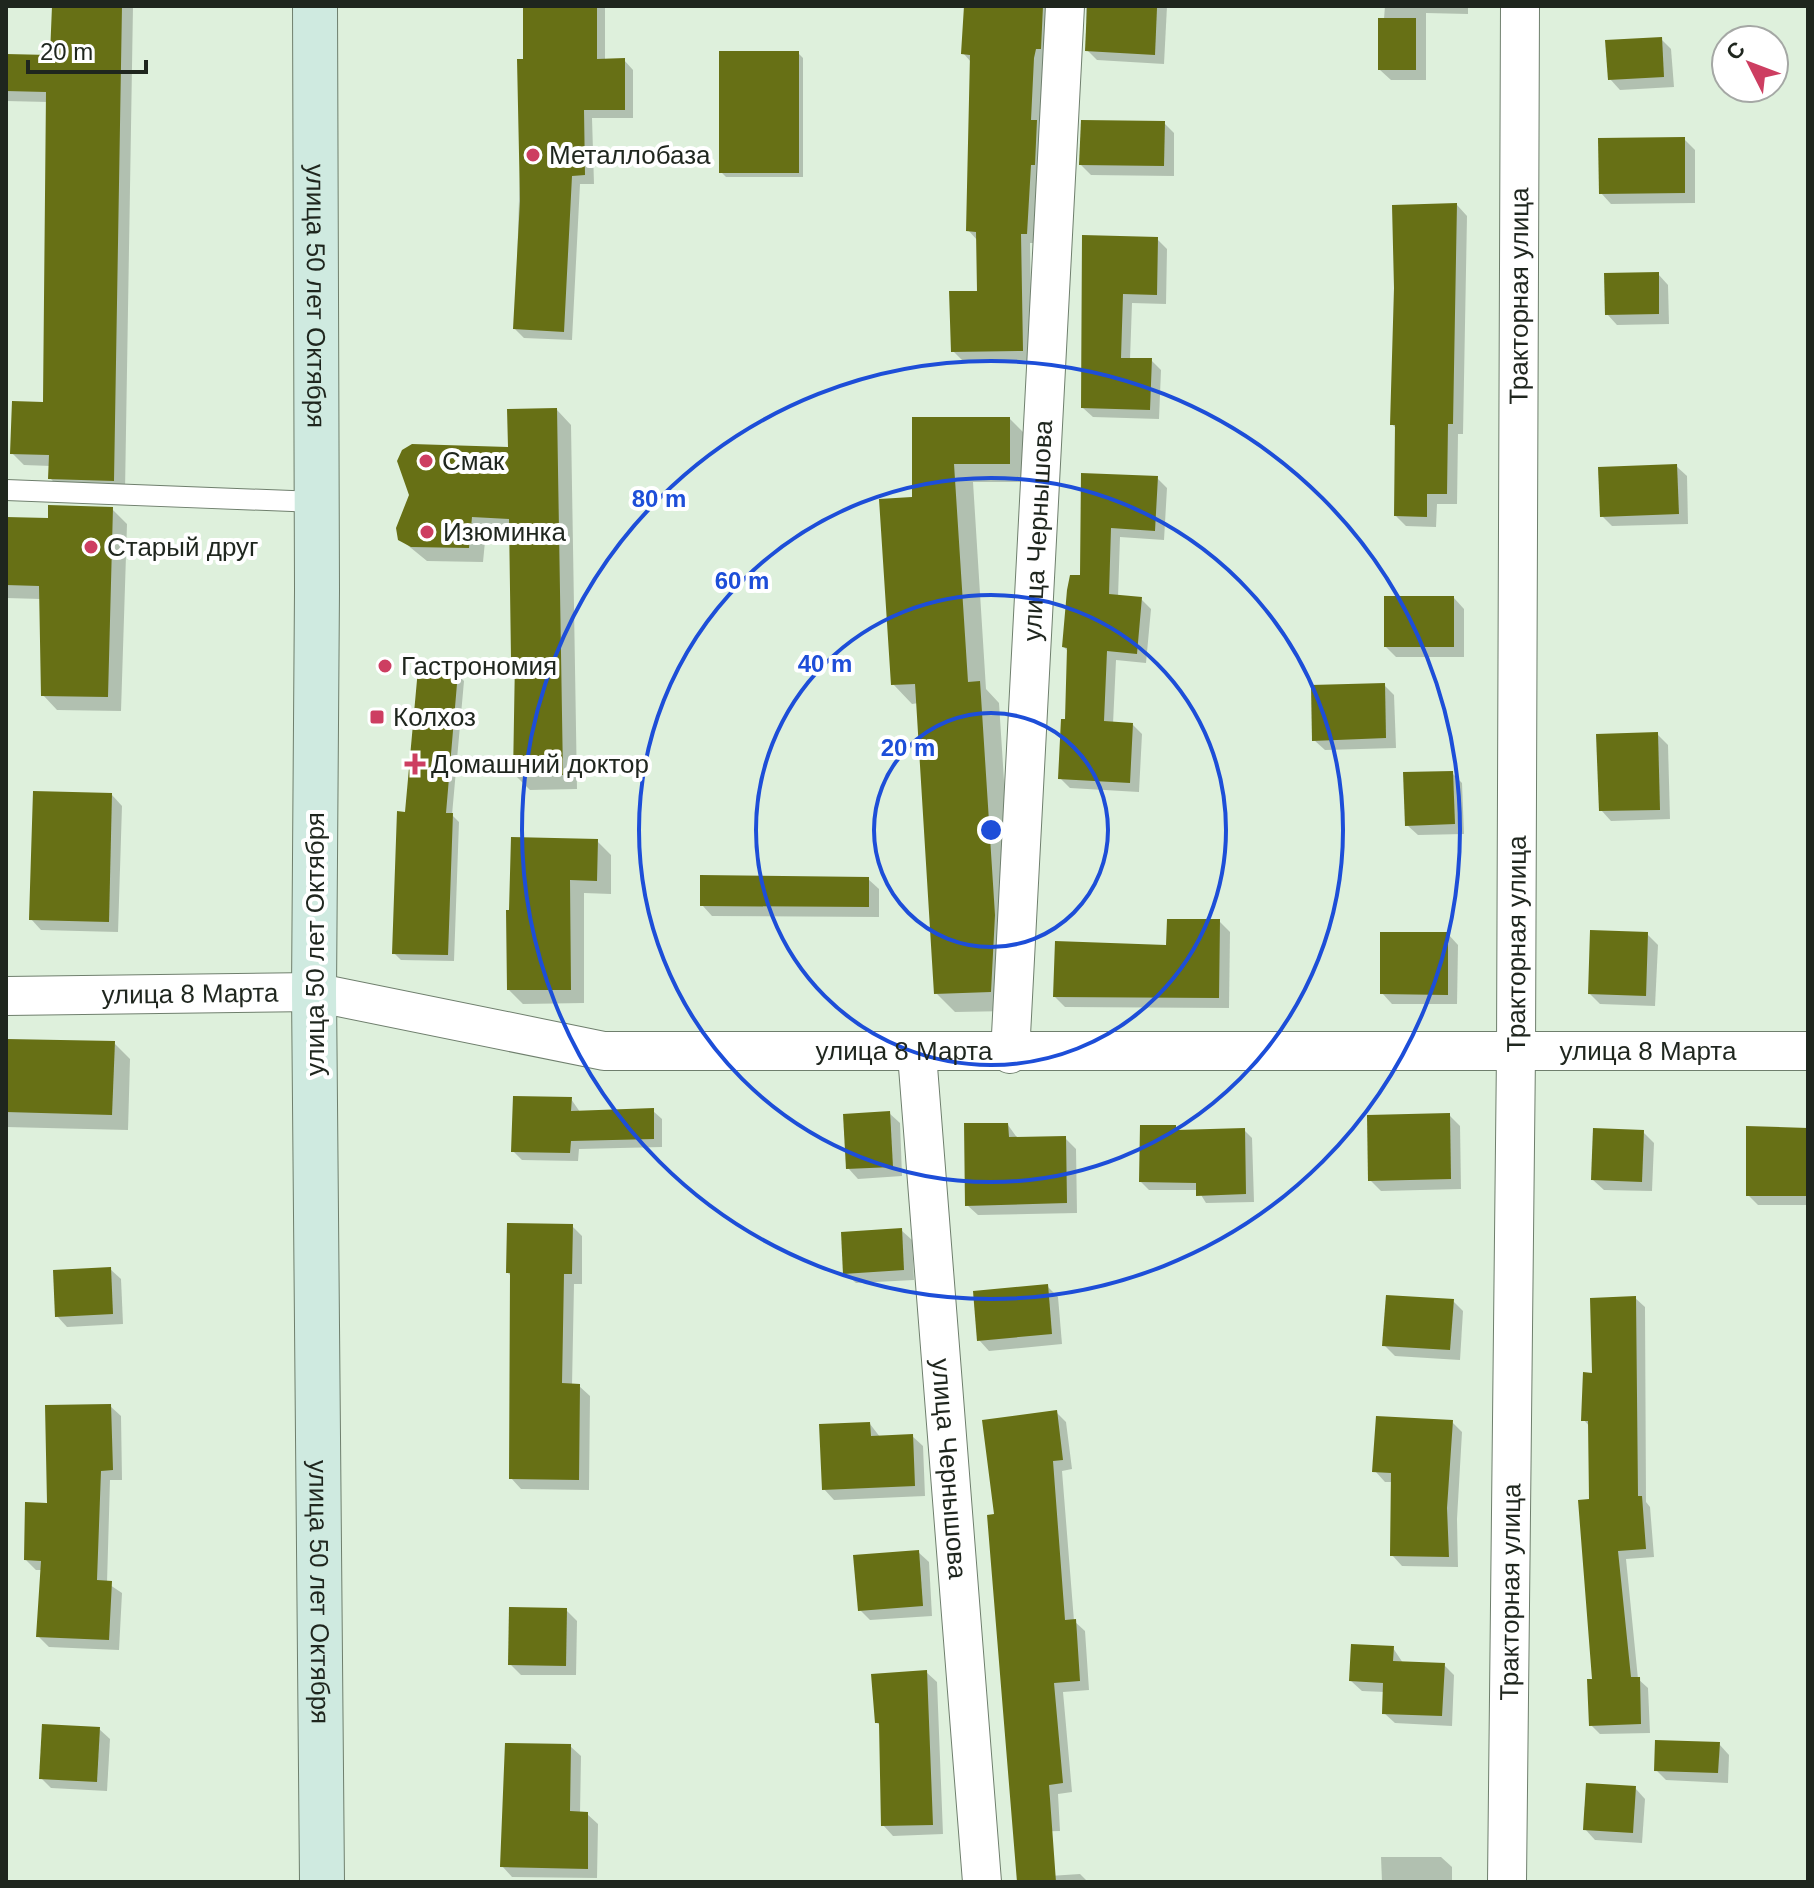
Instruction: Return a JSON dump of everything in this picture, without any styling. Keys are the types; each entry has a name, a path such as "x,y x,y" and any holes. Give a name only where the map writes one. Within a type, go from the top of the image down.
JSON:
{"main road":[{"name":"улица 50 лет Октября","path":"315,6 317,502 314,992 322,1882"}],"street":[{"name":"улица Чернышова","path":"1010,1054 1065,6"},
{"name":"Тракторная улица","path":"1507,1882 1516,1052 1520,6"},
{"name":"улица 8 Марта","path":"6,996 314,992 604,1051 1010,1054 1808,1051"},
{"name":"улица Чернышова","path":"917,1054 982,1882"}],"lane":[{"path":"6,490 317,502"}],"building":[{"path":"52,6 122,6 114,481 48,479 49,455 10,454 12,401 43,402 46,92 6,91 6,54 50,55"},
{"path":"523,6 597,6 597,59 625,58 625,110 584,110 585,175 572,176 564,332 513,329 520,201 517,59 523,59"},
{"path":"964,6 1043,6 1041,49 1036,49 1034,58 1031,120 1037,120 1035,165 1031,165 1027,234 1021,234 1023,351 951,352 949,291 977,291 976,232 966,231 970,55 961,54"},
{"path":"1087,6 1157,8 1155,55 1085,51"},
{"path":"1378,18 1416,18 1416,70 1378,70"},
{"path":"1662,37 1664,77 1608,80 1605,40"},
{"path":"719,51 799,51 799,173 719,173"},
{"path":"1081,120 1165,121 1164,166 1079,165"},
{"path":"1685,137 1685,193 1599,194 1598,138"},
{"path":"1457,203 1453,424 1448,424 1447,494 1427,494 1427,517 1394,516 1395,425 1390,425 1394,288 1392,205"},
{"path":"1082,235 1158,237 1157,295 1123,294 1121,358 1152,358 1150,410 1081,408"},
{"path":"1659,272 1659,314 1605,315 1604,273"},
{"path":"557,408 563,775 513,776 515,659 511,659 509,519 472,517 469,548 411,547 398,540 396,528 409,495 397,461 402,450 412,444 508,447 507,409"},
{"path":"912,417 1010,417 1010,464 954,464 968,682 980,681 995,915 991,992 934,994 915,684 891,685 879,499 912,497"},
{"path":"1677,464 1679,514 1600,517 1598,467"},
{"path":"1081,473 1158,476 1155,531 1111,528 1109,594 1142,597 1137,654 1107,651 1104,721 1133,723 1130,783 1058,779 1061,719 1065,719 1067,648 1062,647 1067,590 1070,575 1080,575"},
{"path":"48,505 113,507 108,697 41,696 39,586 6,585 6,517 48,518"},
{"path":"1384,596 1454,596 1454,647 1384,647"},
{"path":"418,669 458,672 446,813 453,813 448,955 392,954 397,811 405,812"},
{"path":"1385,683 1386,738 1312,741 1311,685"},
{"path":"1658,732 1660,810 1599,811 1596,734"},
{"path":"1453,771 1455,824 1405,826 1403,772"},
{"path":"33,791 112,793 109,922 29,920"},
{"path":"511,837 598,839 597,881 570,880 571,990 507,990 506,910 509,910"},
{"path":"700,875 869,877 869,907 700,906"},
{"path":"1167,919 1220,919 1219,998 1053,997 1055,941 1166,945"},
{"path":"1590,930 1648,932 1646,996 1588,994"},
{"path":"1380,932 1448,932 1448,995 1380,994"},
{"path":"6,1039 115,1041 112,1115 6,1112"},
{"path":"513,1096 572,1097 571,1111 654,1108 654,1139 571,1141 570,1153 511,1152"},
{"path":"890,1111 893,1167 846,1169 843,1114"},
{"path":"1450,1113 1451,1179 1368,1181 1367,1115"},
{"path":"964,1123 1008,1123 1009,1137 1066,1136 1067,1203 965,1206"},
{"path":"1140,1125 1176,1125 1176,1130 1245,1128 1246,1194 1196,1196 1196,1183 1139,1182"},
{"path":"1746,1126 1808,1128 1808,1196 1746,1196"},
{"path":"1593,1128 1644,1130 1642,1182 1591,1180"},
{"path":"507,1223 573,1224 572,1274 564,1274 562,1383 580,1384 579,1480 509,1479 510,1273 506,1273"},
{"path":"902,1228 904,1270 843,1274 841,1232"},
{"path":"111,1267 113,1314 55,1317 53,1270"},
{"path":"1048,1284 1052,1334 977,1341 973,1291"},
{"path":"1386,1295 1454,1299 1450,1350 1382,1346"},
{"path":"1636,1296 1638,1496 1642,1496 1646,1549 1618,1551 1631,1677 1640,1677 1641,1724 1589,1726 1587,1679 1592,1679 1578,1500 1589,1499 1588,1421 1581,1421 1583,1372 1592,1373 1590,1298"},
{"path":"111,1404 113,1470 101,1471 97,1580 112,1581 109,1640 36,1637 41,1561 24,1560 25,1502 47,1503 45,1405"},
{"path":"1057,1410 1063,1460 1053,1461 1065,1620 1076,1619 1080,1681 1054,1683 1063,1783 1049,1785 1056,1882 1017,1882 987,1515 994,1514 982,1420"},
{"path":"1376,1416 1453,1420 1447,1508 1449,1557 1390,1556 1391,1473 1372,1472"},
{"path":"870,1422 871,1436 913,1434 915,1486 822,1490 819,1424"},
{"path":"919,1550 923,1606 858,1611 853,1555"},
{"path":"509,1607 567,1608 566,1666 508,1665"},
{"path":"1351,1644 1394,1646 1393,1661 1445,1663 1442,1716 1382,1714 1383,1683 1349,1681"},
{"path":"927,1670 933,1825 881,1826 879,1723 875,1723 871,1674"},
{"path":"42,1724 100,1727 97,1782 39,1779"},
{"path":"1655,1740 1720,1742 1718,1773 1654,1771"},
{"path":"505,1743 571,1744 570,1811 588,1812 588,1869 500,1867"},
{"path":"1586,1783 1636,1786 1633,1833 1583,1830"}],"place":[{"name":"Металлобаза","path":"533,155"},
{"name":"Смак","path":"426,461"},
{"name":"Изюминка","path":"427,532"},
{"name":"Старый друг","path":"91,547"},
{"name":"Гастрономия","path":"385,666"},
{"name":"Колхоз","path":"377,717"},
{"name":"Домашний доктор","path":"415,764"}]}
